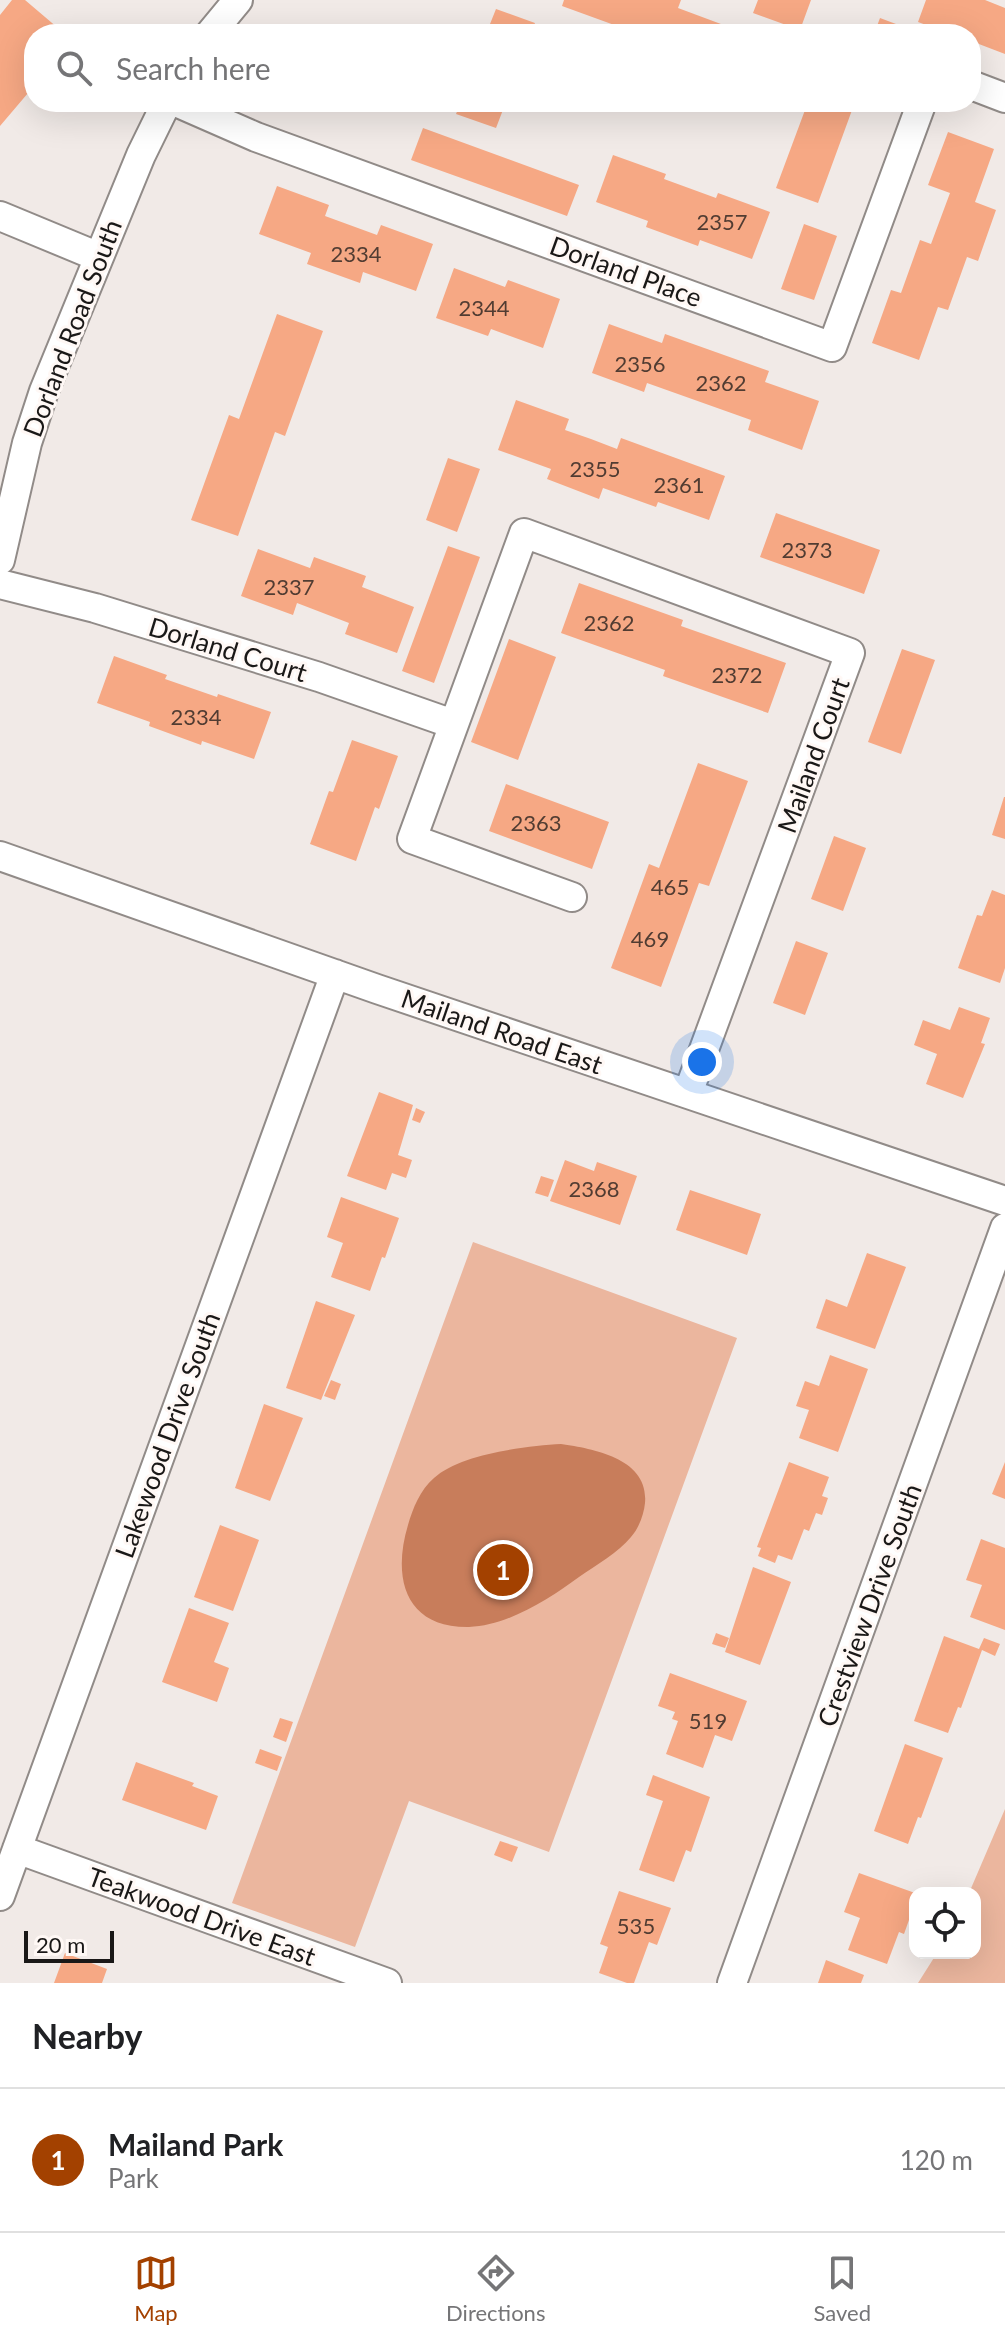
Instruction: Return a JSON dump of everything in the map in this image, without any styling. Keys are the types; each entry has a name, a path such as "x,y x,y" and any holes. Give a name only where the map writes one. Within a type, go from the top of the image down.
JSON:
{"street":[{"path":"218,24 238,0"},
{"path":"981,89 1005,98"},
{"name":"Dorland Road South","path":"0,560 27,443 53,369 141,155 162,112"},
{"name":"Dorland Place","path":"199,112 256,137 832,347 918,112"},
{"path":"0,216 99,257"},
{"name":"Mailand Court","path":"453,724 524,533 850,653 688,1093"},
{"name":"Dorland Court","path":"0,584 95,608 305,672 453,724"},
{"path":"453,724 412,839 572,897"},
{"name":"Mailand Road East","path":"0,856 335,974 1005,1201"},
{"name":"Lakewood Drive South","path":"0,1896 335,974"},
{"name":"Crestview Drive South","path":"732,1983 1005,1228"},
{"name":"Teakwood Drive East","path":"17,1849 387,1983"}],"shaded area":[{"path":"473,1242 737,1338 549,1852 409,1801 355,1947 232,1903"},
{"path":"561,1444 604,1453 629,1466 638,1476 644,1488 644,1512 626,1543 554,1594 498,1622 469,1627 447,1625 430,1619 417,1609 403,1581 403,1545 415,1506 429,1483 445,1470 476,1457 512,1449"},
{"path":"1005,1809 1005,1983 918,1983 933,1959 981,1959 981,1887 972,1887"}],"building":[{"path":"12,0 25,0 53,24 24,24 24,98 0,126 0,15"},
{"path":"564,0 681,0 678,8 721,24 612,24 562,6"},
{"path":"758,0 811,0 802,24 783,24 753,13"},
{"path":"926,0 985,0 1005,8 1005,54 981,45 981,24 918,22"},
{"path":"496,9 535,23 535,24 490,24"},
{"path":"880,18 896,24 878,24"},
{"path":"457,112 502,112 496,128"},
{"path":"804,112 851,112 818,203 776,188"},
{"path":"423,128 579,185 567,216 411,160"},
{"path":"948,132 994,149 975,202 996,210 978,261 967,257 948,310 938,307 919,360 872,343 891,290 901,293 920,240 931,244 950,193 928,185"},
{"path":"613,155 666,174 664,179 716,198 718,193 770,212 752,259 700,240 698,246 646,227 648,221 596,202"},
{"path":"277,186 329,205 325,216 377,235 381,225 433,244 416,291 363,272 360,283 307,264 311,253 259,234"},
{"path":"804,224 837,236 814,300 781,289"},
{"path":"454,268 505,287 508,280 560,299 543,348 491,329 488,336 436,318"},
{"path":"277,314 323,331 285,436 275,432 238,536 191,520 229,415 239,419"},
{"path":"609,324 662,343 665,334 769,371 765,382 819,401 802,450 748,430 751,420 647,383 644,392 592,373"},
{"path":"516,400 569,419 565,430 617,449 621,438 725,476 709,520 658,502 656,507 603,488 599,499 547,479 551,469 498,450"},
{"path":"448,458 480,469 457,532 426,520"},
{"path":"776,513 880,550 864,594 760,557"},
{"path":"448,546 480,557 434,683 402,671"},
{"path":"258,549 310,568 314,557 366,576 362,587 414,607 397,653 345,634 349,623 297,603 293,615 241,596"},
{"path":"579,583 683,620 681,626 786,663 768,713 663,676 665,670 561,633"},
{"path":"509,639 556,657 518,760 471,742"},
{"path":"902,649 935,660 901,754 868,742"},
{"path":"114,656 167,675 165,679 271,712 254,759 202,741 201,745 97,703"},
{"path":"352,740 398,756 379,809 375,807 356,861 310,844"},
{"path":"698,763 748,781 709,886 699,883 661,987 611,968 649,864 659,868"},
{"path":"506,784 609,822 592,869 489,831"},
{"path":"1005,797 1005,839 992,835"},
{"path":"834,836 866,848 843,911 811,899"},
{"path":"992,890 1005,895 1005,968 1000,983 958,968 977,915 982,916"},
{"path":"796,941 828,953 805,1015 773,1003"},
{"path":"959,1007 990,1018 981,1043 985,1044 963,1098 926,1084 937,1054 914,1045 923,1020 950,1030"},
{"path":"379,1092 413,1105 398,1155 412,1160 406,1178 392,1173 386,1190 347,1176"},
{"path":"416,1108 425,1112 420,1123 412,1120"},
{"path":"565,1160 594,1171 597,1162 637,1176 620,1225 550,1201"},
{"path":"541,1176 554,1180 548,1197 535,1193"},
{"path":"690,1190 761,1214 747,1255 676,1230"},
{"path":"341,1197 399,1218 370,1291 331,1277 343,1243 327,1237"},
{"path":"867,1253 906,1267 875,1349 816,1328 826,1299 847,1307"},
{"path":"316,1301 355,1315 321,1400 286,1388"},
{"path":"830,1355 868,1369 838,1452 799,1438 809,1410 796,1406 805,1381 819,1386"},
{"path":"331,1380 341,1384 335,1400 324,1396"},
{"path":"264,1404 303,1418 270,1501 235,1488"},
{"path":"789,1462 829,1477 822,1496 828,1498 822,1515 816,1513 809,1531 804,1529 792,1560 778,1555 775,1563 758,1556 761,1548 757,1547"},
{"path":"1005,1462 1005,1499 992,1494"},
{"path":"220,1525 259,1540 233,1611 194,1597"},
{"path":"981,1539 1005,1548 1005,1630 970,1617 982,1585 966,1580"},
{"path":"753,1567 791,1582 760,1665 725,1652"},
{"path":"189,1608 229,1623 214,1662 229,1668 217,1702 162,1682"},
{"path":"716,1633 729,1638 725,1648 712,1644"},
{"path":"944,1636 979,1649 984,1638 1000,1644 995,1656 982,1650 961,1708 958,1707 948,1733 914,1721"},
{"path":"670,1673 747,1701 732,1741 715,1735 703,1768 666,1754 678,1721 672,1719 675,1712 658,1706"},
{"path":"280,1718 293,1722 286,1742 273,1737"},
{"path":"905,1744 943,1758 908,1844 874,1831"},
{"path":"260,1749 282,1757 277,1771 255,1763"},
{"path":"136,1762 194,1783 192,1786 218,1796 206,1830 122,1800"},
{"path":"653,1775 710,1797 691,1852 686,1850 674,1882 639,1870 663,1801 646,1795"},
{"path":"500,1841 518,1847 512,1862 494,1855"},
{"path":"859,1873 909,1891 909,1920 904,1934 899,1932 887,1964 848,1950 860,1918 844,1912"},
{"path":"619,1891 671,1908 657,1945 649,1942 634,1983 599,1973 608,1947 600,1944"},
{"path":"65,1953 107,1969 102,1983 54,1983"},
{"path":"826,1960 864,1975 861,1983 818,1983"}],"place":[{"name":"Mailand Park","path":"503,1570"}]}
